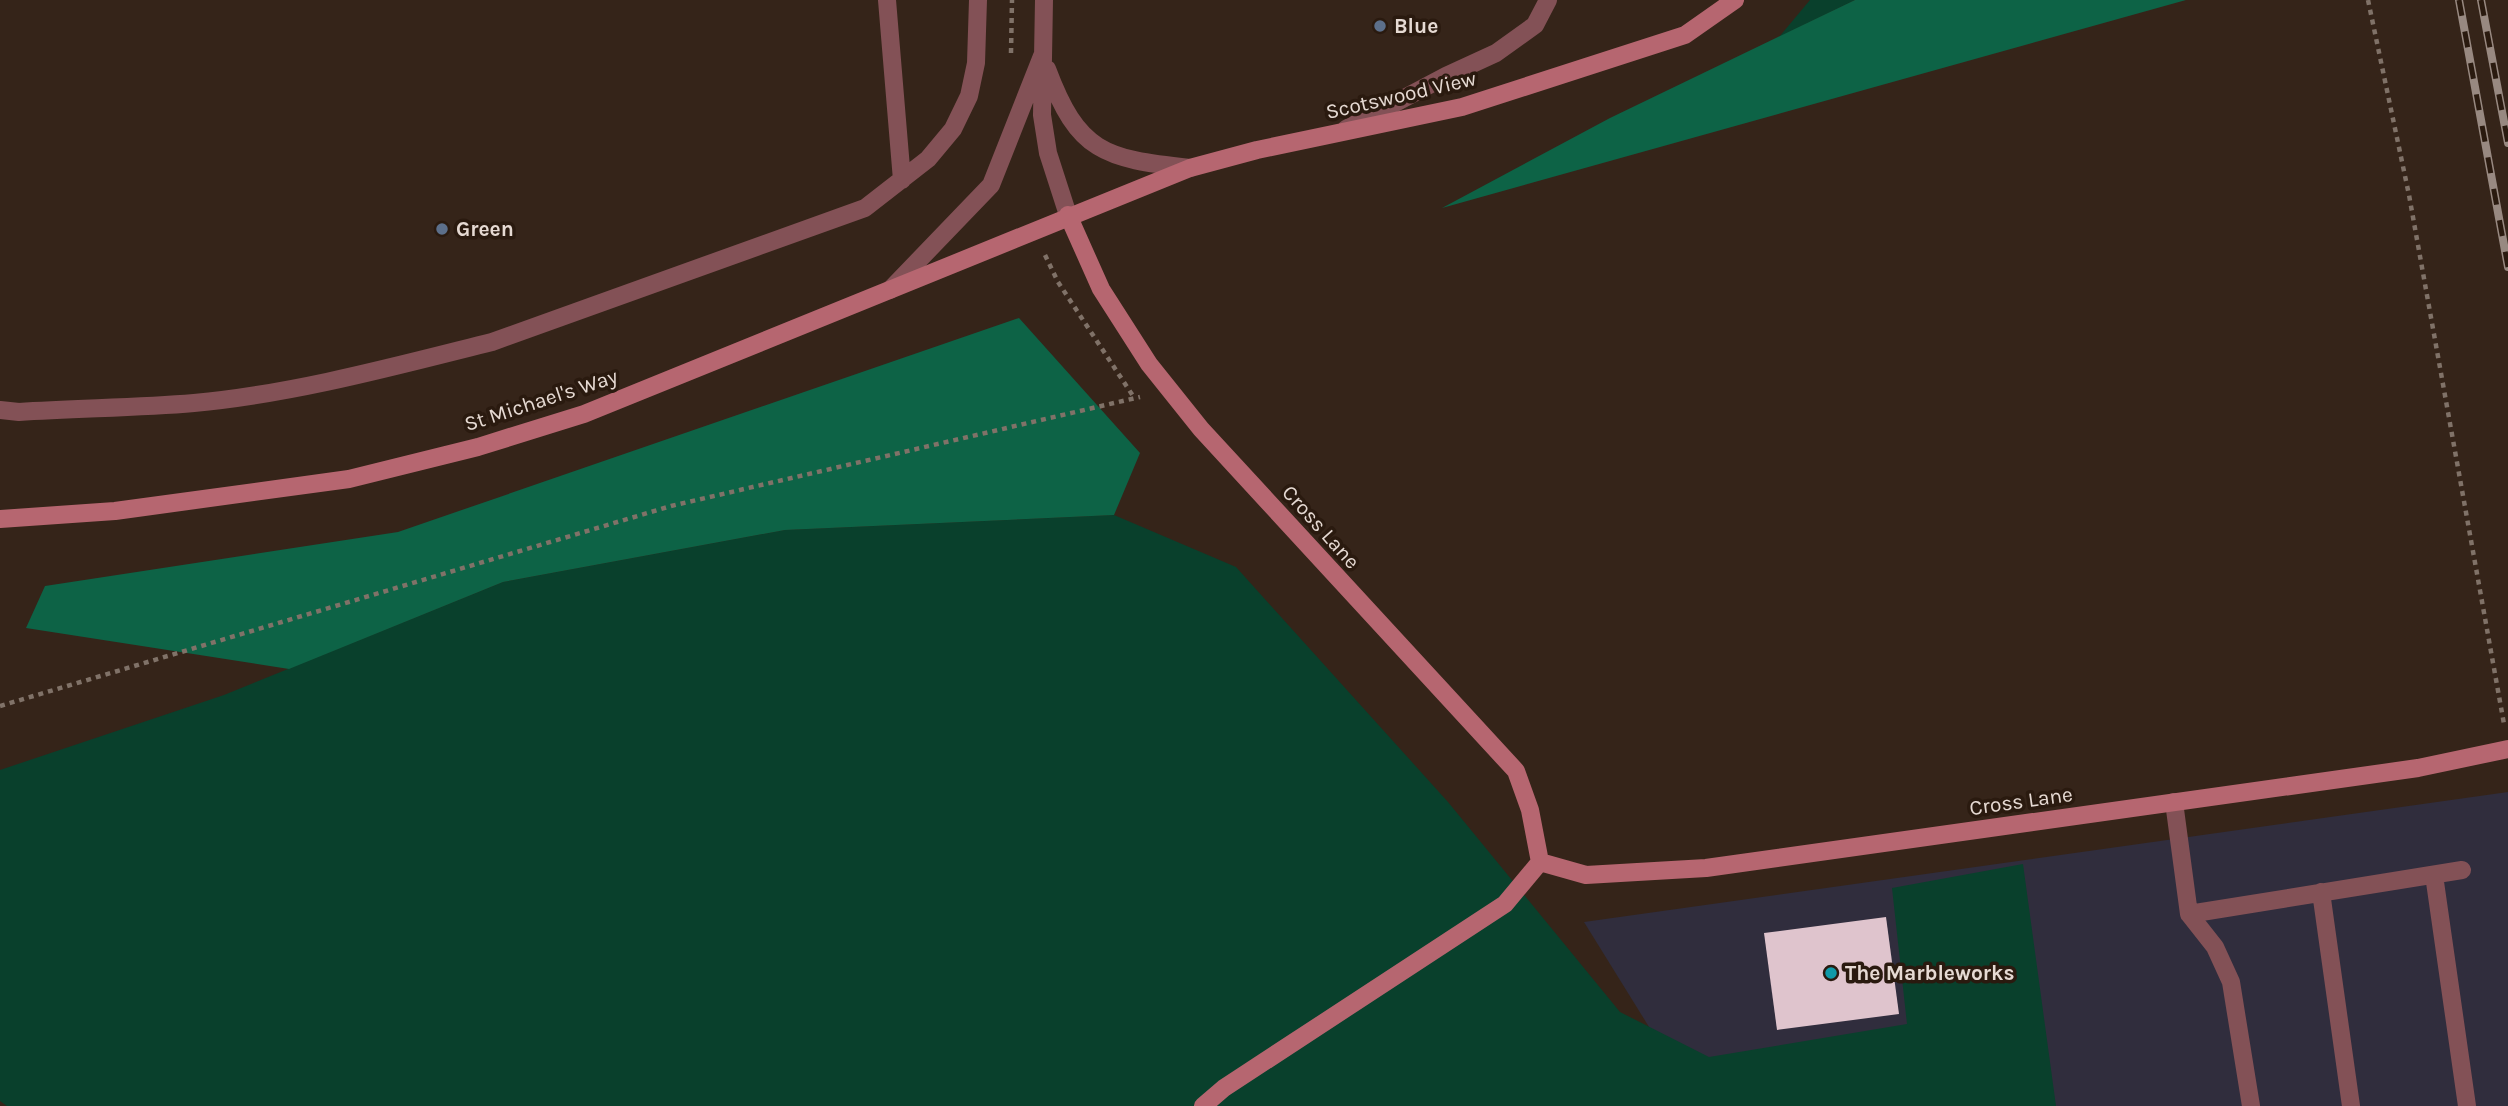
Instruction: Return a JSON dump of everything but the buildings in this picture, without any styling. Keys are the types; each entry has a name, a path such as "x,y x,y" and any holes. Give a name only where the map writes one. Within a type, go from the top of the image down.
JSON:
{"street":[{"name":"Scotswood View","path":"1068,215 1189,168 1462,107 1685,35 1735,0"},
{"name":"Cross Lane","path":"1068,215 1101,289 1165,384 1200,429 1338,581 1422,666 1516,771 1530,810 1540,862 1586,875 1706,868 2418,768 2507,743"},
{"name":"St Michael's Way","path":"0,519 116,511 349,478 478,447 584,414 1068,215"},
{"path":"1203,1106 1224,1088 1505,904 1540,862"}],"lane":[{"path":"887,0 902,180"},
{"path":"0,410 19,412 196,403 286,388 492,342 865,208 928,159 953,129 969,96 976,63 978,0"},
{"path":"1044,0 1042,115 1046,140 1068,215"},
{"path":"1340,133 1446,76 1496,53 1535,25 1548,0"},
{"path":"1042,56 1062,109 1079,134 1107,152 1155,164 1189,168"},
{"path":"890,290 991,185 1042,56"},
{"path":"2174,802 2189,914 2215,947 2231,982 2251,1106"},
{"path":"2189,914 2462,870"},
{"path":"2434,875 2467,1106"},
{"path":"2321,892 2351,1106"}],"path":[{"path":"2368,0 2409,195 2507,743"},
{"path":"0,706 670,506 1135,399 1165,384"}],"shaded area":[{"path":"2508,792 2508,1106 1776,1106 1685,1085 1584,922"}],"green space":[{"path":"1810,0 1855,0 1779,37"},
{"path":"1855,0 2186,0 1442,208 1610,118"},
{"path":"1019,318 1140,453 1114,515 785,530 503,582 289,669 26,628 45,586 398,532"},
{"path":"1114,515 1236,567 1448,802 1620,1012 1709,1057 1907,1024 1892,888 2023,864 2056,1106 7,1106 0,1101 0,770 224,695 503,582 785,530"}],"railway":[{"path":"2459,0 2508,267"},
{"path":"2481,0 2508,143"}],"place":[{"name":"Blue","path":"1380,26"},
{"name":"Green","path":"442,229"},
{"name":"The Marbleworks","path":"1831,973"}]}
